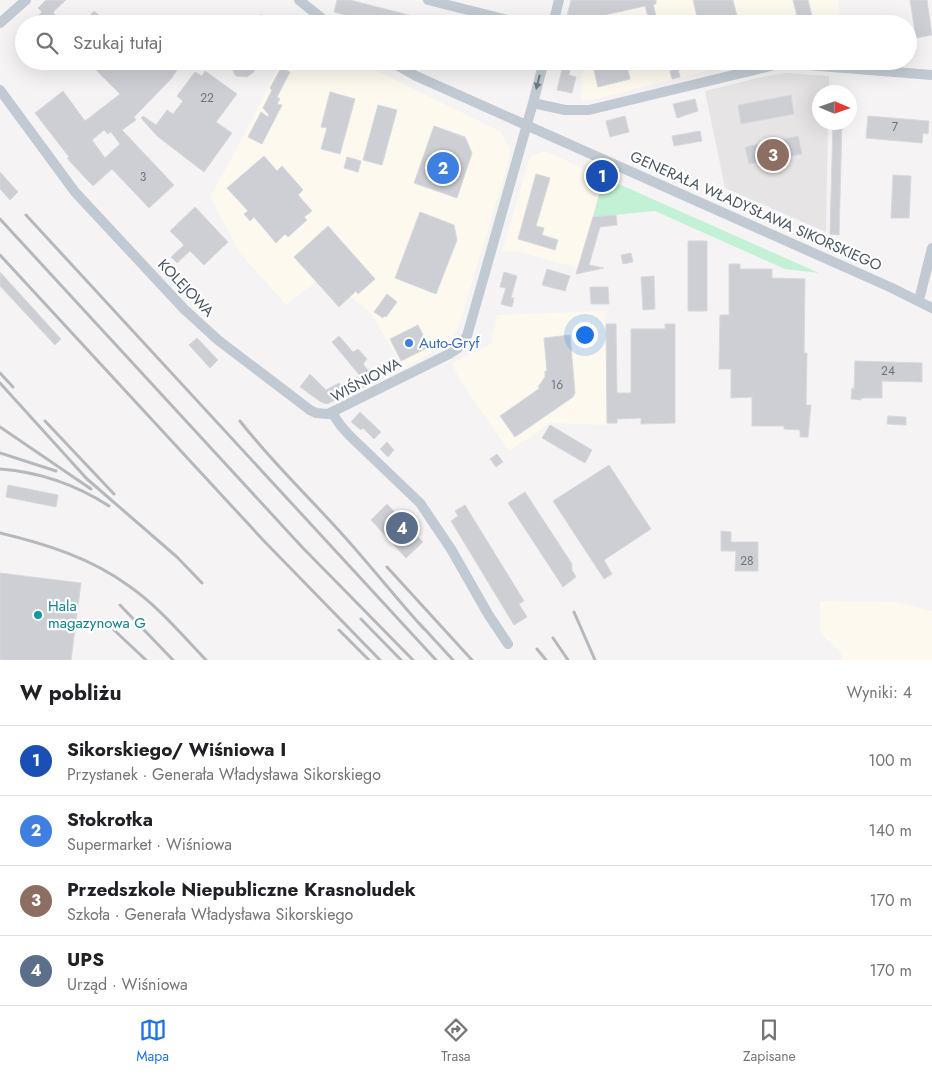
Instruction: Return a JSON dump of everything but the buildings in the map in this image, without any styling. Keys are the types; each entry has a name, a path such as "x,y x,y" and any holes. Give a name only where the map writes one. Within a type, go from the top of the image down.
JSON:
{"street":[{"path":"0,23 26,0"},
{"path":"299,0 318,15"},
{"path":"428,0 487,15"},
{"path":"555,15 559,0"},
{"name":"GENERAŁA WŁADYSŁAWA SIKORSKIEGO","path":"405,70 892,288 932,308"},
{"name":"WIŚNIOWA","path":"508,644 488,614 451,549 420,503 350,436 332,413 449,354 463,342 470,328 542,70"},
{"path":"533,103 565,110 588,110 755,70"},
{"path":"870,70 932,75"},
{"name":"KOLEJOWA","path":"0,90 86,204 204,328 310,410 322,414 332,413"},
{"path":"920,296 932,248"},
{"name":"GENERAŁA WŁADYSŁAWA SIKORSKIEGO","path":"892,288 932,301"}],"shaded area":[{"path":"571,0 838,0 840,15 567,15"},
{"path":"276,70 375,70 501,132 510,150 509,160 458,329 445,345 404,368 369,311 350,297 328,272 286,305 240,253 210,197"},
{"path":"583,70 710,70 596,99 581,101"},
{"path":"786,73 829,76 829,85 812,85 812,130 828,130 826,232 725,188 705,91"},
{"path":"548,152 587,170 585,179 601,187 578,268 515,251 502,252 528,163 531,156"},
{"path":"605,311 607,425 550,423 509,451 459,379 452,363 492,343 492,332 497,315"},
{"path":"820,601 896,602 932,611 932,660 841,660 841,653 820,633"}],"green space":[{"path":"587,170 819,273 785,269 655,211 593,217 601,187 585,179"}],"railway":[{"path":"26,215 436,660"},
{"path":"0,219 302,547 413,660"},
{"path":"0,255 264,541 380,660"},
{"path":"0,373 13,387"},
{"path":"0,383 87,479 177,557 202,583"},
{"path":"45,421 114,494"},
{"path":"240,421 424,629"},
{"path":"0,427 91,489"},
{"path":"0,453 56,471"},
{"path":"0,469 29,473 56,480 83,491 109,506"},
{"path":"0,533 67,553 114,576 150,602 206,660"},
{"path":"387,567 472,660"},
{"path":"120,605 173,660"},
{"path":"574,612 595,660"},
{"path":"361,619 401,660"},
{"path":"419,623 453,660"},
{"path":"114,630 146,660"},
{"path":"339,630 369,660"},
{"path":"553,638 568,660"},
{"path":"537,649 546,660"}],"place":[{"name":"Przedszkole Niepubliczne Krasnoludek","path":"773,155"},
{"name":"Stokrotka","path":"443,168"},
{"name":"Sikorskiego/ Wiśniowa I","path":"602,176"},
{"name":"Auto-Gryf","path":"409,343"},
{"name":"UPS","path":"402,528"},
{"name":"Hala magazynowa G","path":"38,615"}]}
